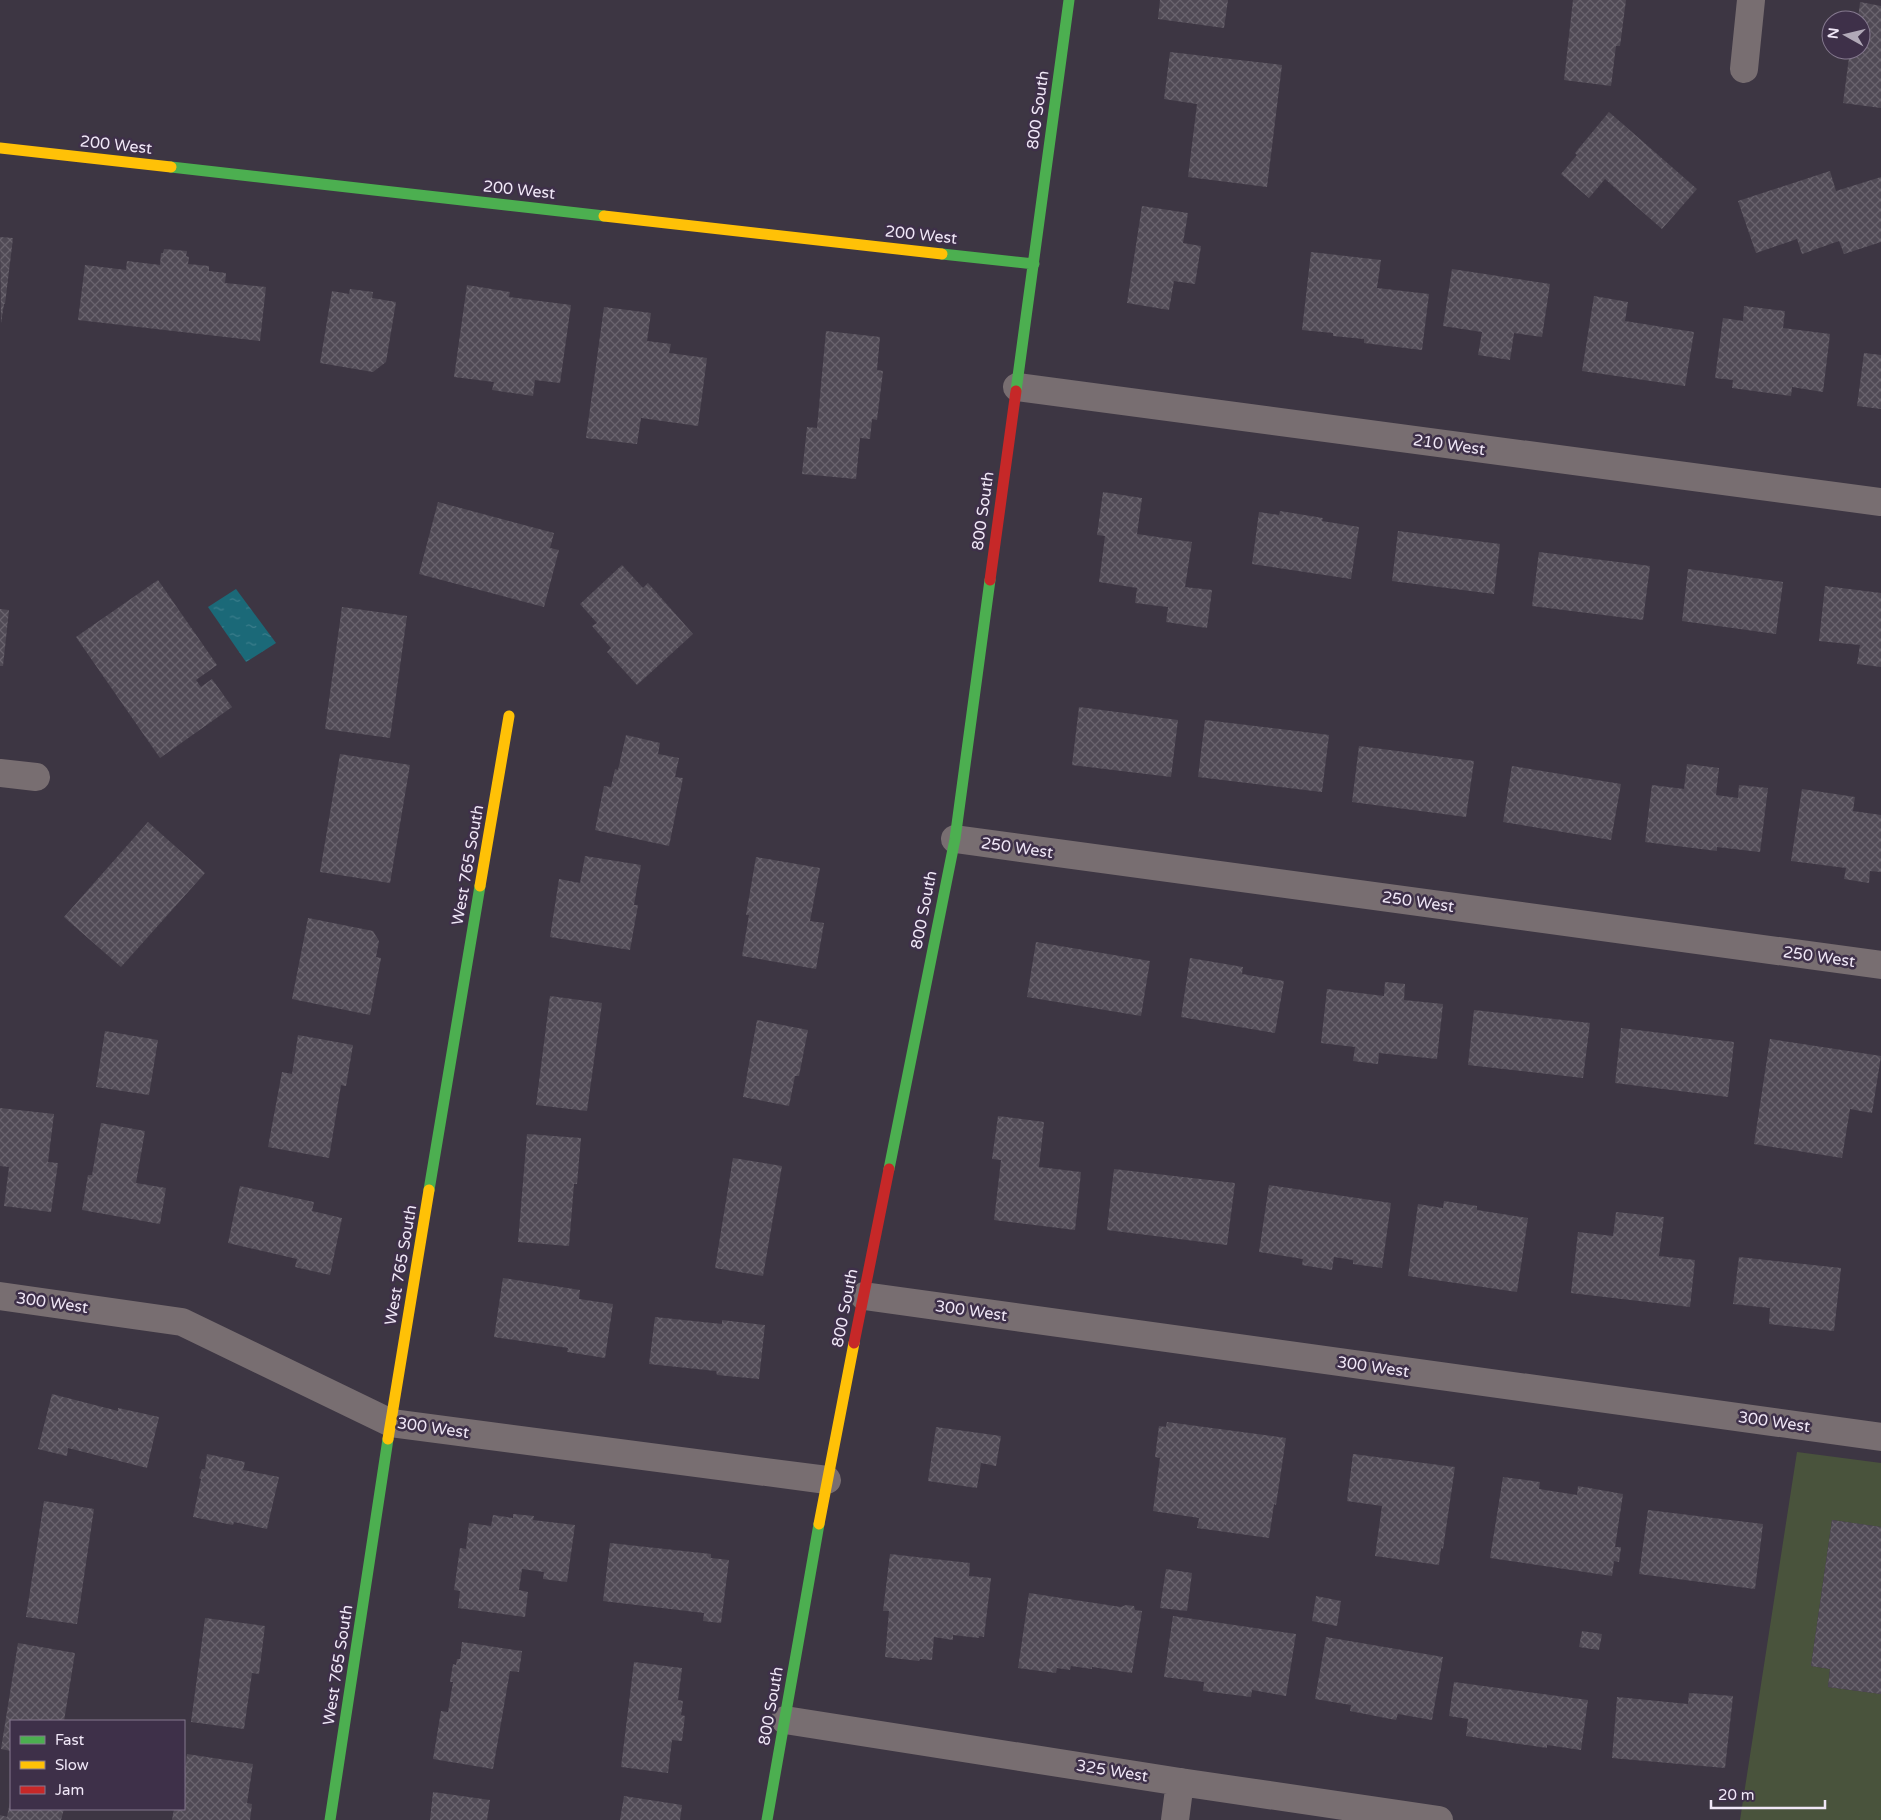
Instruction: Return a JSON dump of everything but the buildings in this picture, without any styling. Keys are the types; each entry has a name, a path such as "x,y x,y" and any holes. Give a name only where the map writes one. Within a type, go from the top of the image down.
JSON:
{"street":[{"name":"800 South","path":"767,1820 827,1480 955,839 1069,0"},
{"path":"1744,69 1751,0"},
{"name":"200 West","path":"0,148 1034,264"},
{"name":"210 West","path":"1017,387 1881,502"},
{"name":"West 765 South","path":"330,1820 391,1423 509,716"},
{"path":"0,773 36,777"},
{"name":"250 West","path":"955,839 1881,965"},
{"name":"300 West","path":"0,1296 182,1322 391,1423 827,1480"},
{"name":"300 West","path":"864,1296 1881,1437"},
{"name":"325 West","path":"785,1720 1180,1782 1439,1820"},
{"path":"1175,1820 1180,1782"}],"green space":[{"path":"1797,1452 1881,1463 1881,1527 1832,1520 1811,1666 1830,1669 1828,1687 1881,1694 1881,1820 1740,1820"}],"water":[{"path":"236,589 276,643 246,662 208,607"}],"traffic: fast":[{"path":"1016,391 1069,0"},
{"path":"171,167 604,216"},
{"path":"942,254 1034,264"},
{"path":"889,1169 955,839 990,580"},
{"path":"429,1190 480,886"},
{"path":"330,1820 388,1439"},
{"path":"767,1820 819,1524"}],"traffic: slow":[{"path":"0,148 171,167"},
{"path":"604,216 942,254"},
{"path":"480,886 509,716"},
{"path":"388,1439 429,1190"},
{"path":"819,1524 854,1343"}],"traffic: jam":[{"path":"990,580 1016,391"},
{"path":"854,1343 889,1169"}]}
